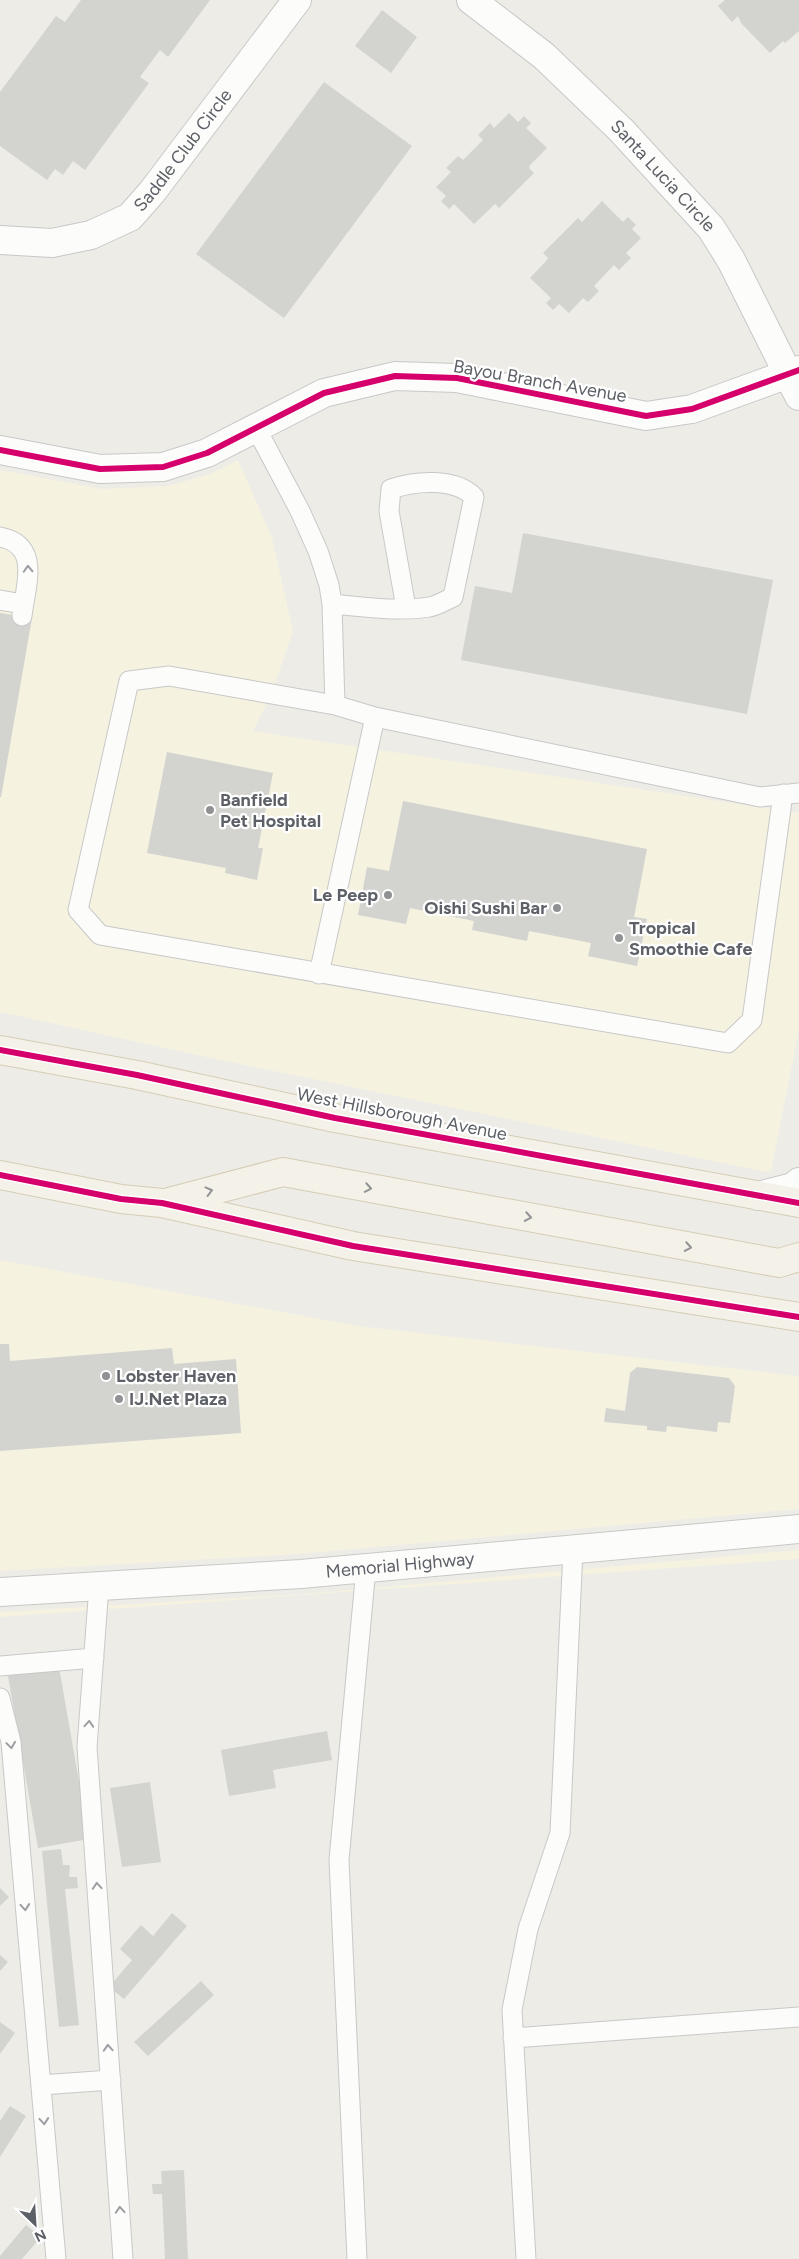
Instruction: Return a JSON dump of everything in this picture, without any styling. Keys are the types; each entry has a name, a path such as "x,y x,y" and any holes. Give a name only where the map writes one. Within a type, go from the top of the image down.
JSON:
{"main road":[{"name":"West Hillsborough Avenue","path":"0,1050 137,1075 335,1118 799,1203"},
{"path":"162,1203 283,1172 779,1263 799,1257"},
{"path":"0,1175 121,1199 162,1203 352,1246 799,1317"}],"street":[{"name":"Saddle Club Circle","path":"0,240 52,243 90,235 130,217 152,192 297,0"},
{"name":"Santa Lucia Circle","path":"472,0 544,56 622,130 711,228 731,260 796,380"},
{"name":"Bayou Branch Avenue","path":"0,450 100,469 163,467 207,453 324,393 395,376 457,378 646,416 692,409 796,380"},
{"path":"758,1196 793,1187 799,1182"},
{"name":"Memorial Highway","path":"0,1592 366,1568 799,1529"}],"lane":[{"path":"256,428 300,511 318,551 329,585 332,604 335,705"},
{"path":"332,604 376,608 406,608 430,607 453,596 474,497 467,490 444,484 405,485 391,489 389,511 406,608"},
{"path":"0,537 9,538 22,548 28,562 29,576 22,610 0,600"},
{"path":"168,676 335,705 375,717 760,796 791,793 752,1020 728,1043 100,935 78,910 129,681 168,676"},
{"path":"319,974 375,717"},
{"path":"526,2259 512,2010 528,1929 560,1833 573,1550"},
{"path":"357,2259 339,1860 366,1568"},
{"path":"98,1586 87,1747 123,2259"},
{"path":"0,1666 94,1658"},
{"path":"0,1698 11,1742 56,2259"},
{"path":"513,2038 799,2018"},
{"path":"41,2084 111,2080"}],"shaded area":[{"path":"238,460 272,538 293,631 271,695 253,731 799,813 799,1029 771,1171 767,1172 225,1061 0,1012 0,470 102,489 169,486 213,473"},
{"path":"0,1260 358,1326 799,1376 799,1509 298,1554 0,1571"},
{"path":"799,1550 799,1559 0,1617 0,1612 304,1594"}],"building":[{"path":"81,0 210,0 168,57 160,50 140,77 149,83 85,170 73,161 63,175 55,169 47,180 0,146 0,92 56,16 65,22"},
{"path":"725,0 799,0 799,31 785,43 783,41 770,53 741,23 738,16 732,22 718,6"},
{"path":"382,10 417,37 391,73 355,46"},
{"path":"324,82 412,146 284,318 196,254"},
{"path":"509,113 518,122 524,116 531,123 526,128 547,148 530,165 529,168 534,173 499,208 495,204 474,224 454,204 449,209 441,201 446,196 436,187 451,172 446,168 458,156 463,160 483,140 478,135 490,123 494,128"},
{"path":"602,201 623,222 628,217 636,225 632,229 641,238 626,253 631,258 619,270 614,265 594,286 599,291 588,302 583,298 569,313 559,304 553,310 546,303 551,298 530,278 548,258 543,253 578,218 582,222"},
{"path":"523,533 773,580 747,714 461,660 475,586 512,593"},
{"path":"0,613 32,618 1,797 0,797"},
{"name":"Banfield Pet Hospital","path":"167,752 273,773 258,848 263,848 257,880 225,873 226,868 147,853"},
{"path":"403,801 647,849 634,917 647,919 637,966 588,956 591,943 529,931 527,941 472,930 474,921 410,908 406,924 358,915 367,867 389,871"},
{"name":"IJ.Net Plaza","path":"0,1344 9,1344 10,1361 172,1348 174,1364 236,1359 241,1433 0,1451"},
{"path":"637,1367 729,1378 735,1386 730,1423 718,1422 717,1432 667,1426 666,1432 647,1430 647,1426 604,1422 606,1408 625,1411 630,1373"},
{"path":"59,1667 89,1839 38,1848 8,1676"},
{"path":"327,1731 332,1760 273,1770 276,1788 229,1796 221,1750"},
{"path":"150,1782 161,1862 122,1867 110,1788"},
{"path":"61,1849 63,1865 70,1865 69,1877 77,1877 78,1888 65,1889 79,2025 59,2027 42,1851"},
{"path":"0,1888 9,1897 0,1906"},
{"path":"172,1913 187,1926 124,1999 109,1987 132,1960 120,1949 141,1925 153,1936"},
{"path":"0,1955 8,1962 0,1971"},
{"path":"201,1981 214,1995 148,2056 134,2042"},
{"path":"0,2022 15,2033 0,2054"},
{"path":"10,2106 26,2116 0,2157 0,2121"},
{"path":"184,2170 188,2259 165,2259 162,2194 153,2194 152,2184 162,2184 161,2171"},
{"path":"26,2225 41,2237 22,2259 0,2259 0,2256"}],"cycle path":[{"path":"0,450 100,469 163,467 207,453 324,393 395,376 457,378 646,416 692,409 799,370"},
{"path":"0,1050 137,1075 335,1118 799,1203"},
{"path":"0,1175 121,1199 162,1203 353,1246 799,1317"}],"place":[{"name":"Banfield Pet Hospital","path":"210,810"},
{"name":"Le Peep","path":"388,895"},
{"name":"Oishi Sushi Bar","path":"557,908"},
{"name":"Tropical Smoothie Cafe","path":"619,938"},
{"name":"Lobster Haven","path":"106,1376"},
{"name":"IJ.Net Plaza","path":"119,1399"}]}
